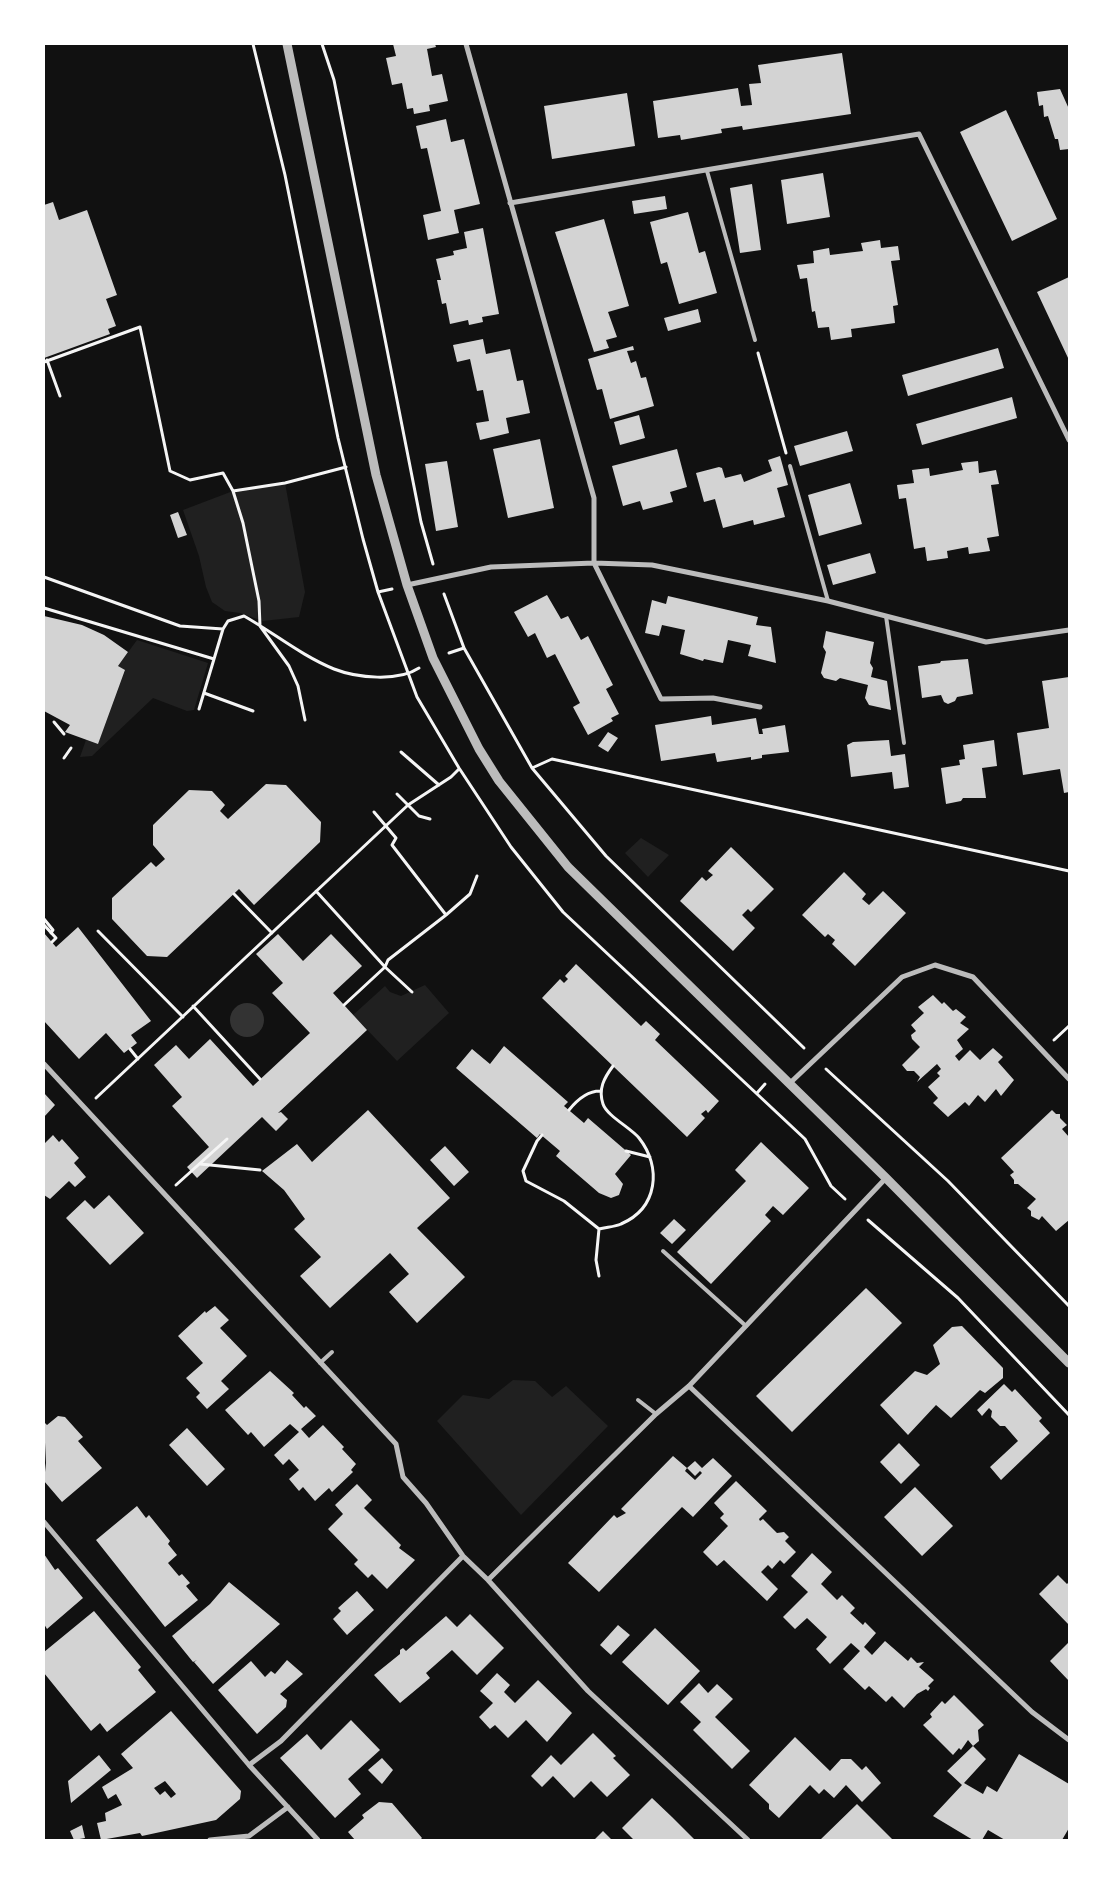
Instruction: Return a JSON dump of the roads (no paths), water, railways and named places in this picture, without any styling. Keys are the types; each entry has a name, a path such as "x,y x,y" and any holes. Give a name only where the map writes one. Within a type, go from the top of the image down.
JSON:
{"street":[{"path":"287,44 376,476 407,585 433,658 453,702 498,781 568,867 886,1178 1069,1363"},
{"path":"466,44 594,498 594,563 662,699 713,698 760,707"},
{"path":"510,203 919,134 1069,440"},
{"path":"407,585 491,567 594,563 652,565 828,601 986,642 1069,630"},
{"path":"790,1083 902,977 935,965 973,977 1069,1079"},
{"path":"44,1064 396,1444 403,1477 426,1503 463,1556 488,1580 588,1691 748,1840"},
{"path":"488,1580 656,1414 689,1386 886,1178"},
{"path":"689,1386 1032,1712 1069,1740"},
{"path":"44,1522 249,1764 318,1840"},
{"path":"249,1764 281,1742 463,1556"},
{"path":"210,1840 249,1838 288,1807"}],"lane":[{"path":"708,170 755,340"},
{"path":"790,466 828,601"},
{"path":"886,616 904,743"},
{"path":"663,1251 746,1326"},
{"path":"320,1363 332,1352"},
{"path":"638,1400 656,1414"}]}
